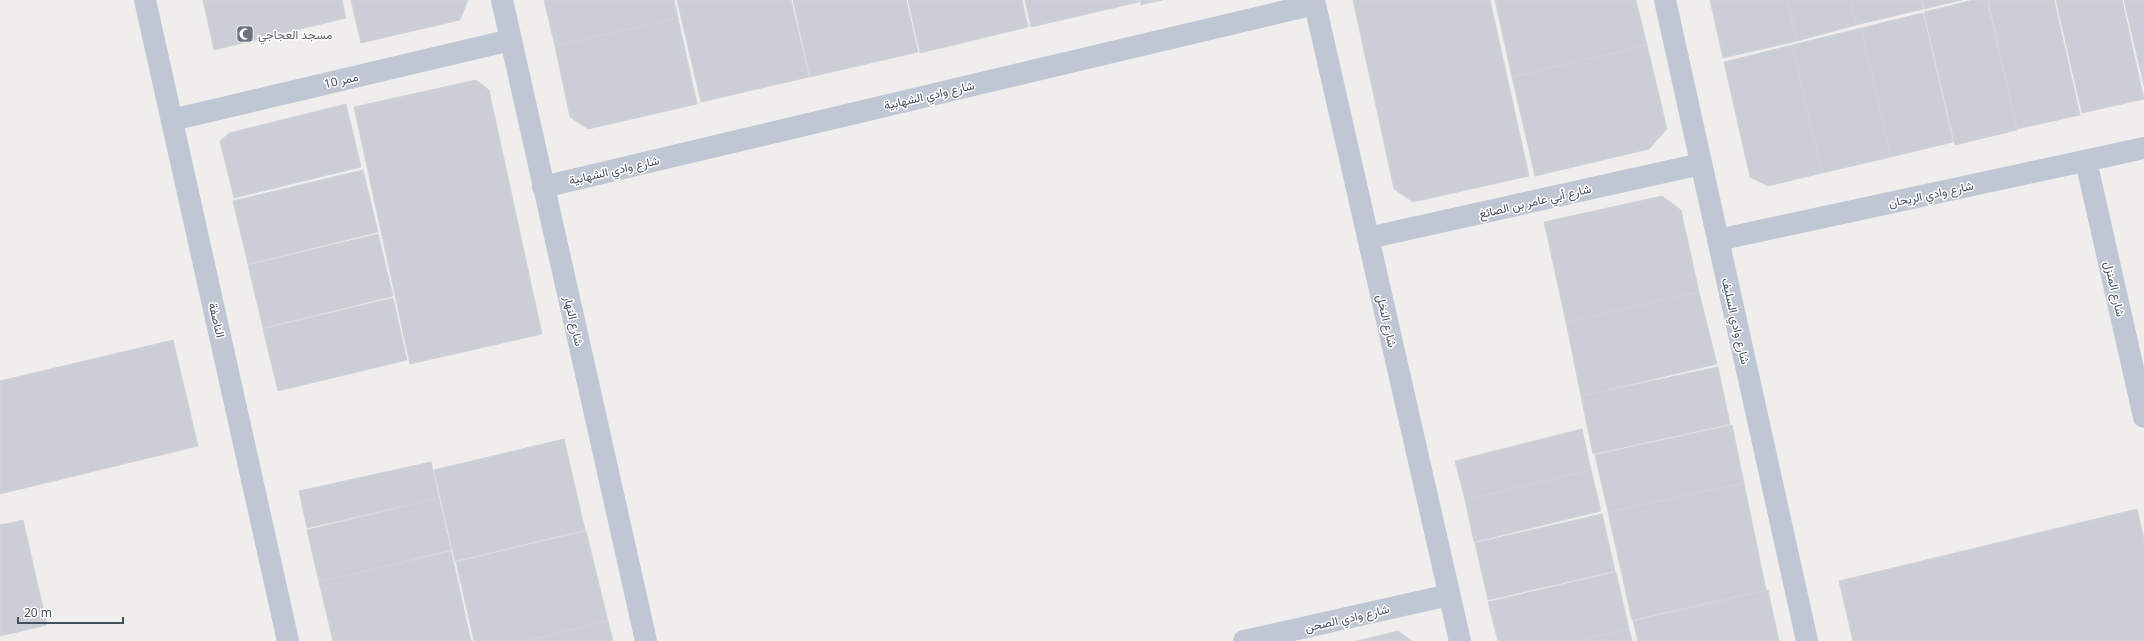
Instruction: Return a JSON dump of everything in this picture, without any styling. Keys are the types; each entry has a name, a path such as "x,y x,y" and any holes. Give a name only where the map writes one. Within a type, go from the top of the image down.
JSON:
{"street":[{"name":"الناصفة","path":"145,0 288,641"},
{"name":"شارع النهار","path":"502,0 646,641"},
{"name":"شارع وادي السليف","path":"1665,0 1807,641"},
{"name":"شارع وادي الشهابية","path":"543,186 1315,2"},
{"name":"شارع النخل","path":"1315,2 1460,641"},
{"name":"ممر 10","path":"172,120 511,40"},
{"name":"شارع وادي الريحان","path":"1718,240 2144,148"},
{"name":"شارع المنزل","path":"2086,161 2144,417"},
{"name":"شارع أبي عامر بن الصائغ","path":"1368,238 1701,164"},
{"name":"شارع وادي الصحن","path":"1244,641 1449,595"}],"building":[{"name":"مسجد العجاجي","path":"203,0 342,0 346,18 214,50"},
{"path":"351,0 468,0 460,20 361,43"},
{"path":"544,0 674,0 678,18 555,46"},
{"path":"677,0 791,0 809,77 701,102"},
{"path":"793,0 906,0 918,52 810,77"},
{"path":"908,0 1022,0 1028,27 920,53"},
{"path":"1025,0 1139,0 1139,2 1031,27"},
{"path":"1140,0 1162,0 1141,5"},
{"path":"1353,0 1490,0 1529,176 1413,202 1394,189"},
{"path":"1495,0 1636,0 1647,45 1512,77"},
{"path":"1710,0 1787,0 1797,41 1723,58"},
{"path":"1787,0 1850,0 1856,25 1797,41"},
{"path":"1850,0 1921,0 1923,9 1856,25"},
{"path":"1922,0 1962,0 1924,9"},
{"path":"1973,0 1987,0 2017,130 1955,145 1924,12"},
{"path":"1988,0 2054,0 2080,115 2017,129"},
{"path":"2056,0 2122,0 2144,99 2082,113"},
{"path":"2124,0 2144,0 2144,86"},
{"path":"1923,13 1953,142 1891,157 1861,28"},
{"path":"678,18 697,104 588,129 570,117 555,46"},
{"path":"1861,28 1891,157 1822,173 1792,45"},
{"path":"1647,45 1667,129 1649,149 1535,176 1512,77"},
{"path":"1792,45 1822,173 1768,186 1750,177 1724,62"},
{"path":"476,80 489,90 542,334 410,364 354,107"},
{"path":"346,104 361,167 234,198 220,141 229,133"},
{"path":"363,170 378,232 248,264 233,201"},
{"path":"1662,196 1681,210 1699,292 1566,322 1544,222"},
{"path":"378,234 393,296 263,328 248,265"},
{"path":"1699,292 1717,364 1581,396 1566,322"},
{"path":"393,298 407,360 278,391 263,329"},
{"path":"173,340 198,446 0,494 0,381"},
{"path":"1718,367 1730,424 1593,454 1581,396"},
{"path":"1732,425 1744,483 1608,512 1595,455"},
{"path":"1582,429 1591,470 1465,500 1455,461"},
{"path":"564,439 585,530 455,561 434,470"},
{"path":"431,462 439,498 307,528 299,491"},
{"path":"1591,470 1601,511 1474,542 1465,500"},
{"path":"1744,483 1766,590 1632,620 1608,512"},
{"path":"439,498 451,550 319,582 307,530"},
{"path":"2137,509 2144,539 2144,641 1853,641 1839,581"},
{"path":"1602,514 1615,571 1488,600 1475,543"},
{"path":"23,520 47,625 0,636 0,525"},
{"path":"586,531 608,621 525,641 474,641 456,562"},
{"path":"451,551 471,641 333,641 319,582"},
{"path":"1616,572 1629,629 1577,641 1498,641 1488,602"},
{"path":"1768,590 1779,641 1638,641 1633,621"},
{"path":"608,621 613,641 525,641"},
{"path":"1629,629 1632,641 1577,641"},
{"path":"1398,631 1412,641 1357,641"}],"place":[{"name":"مسجد العجاجي","path":"245,34"}]}
